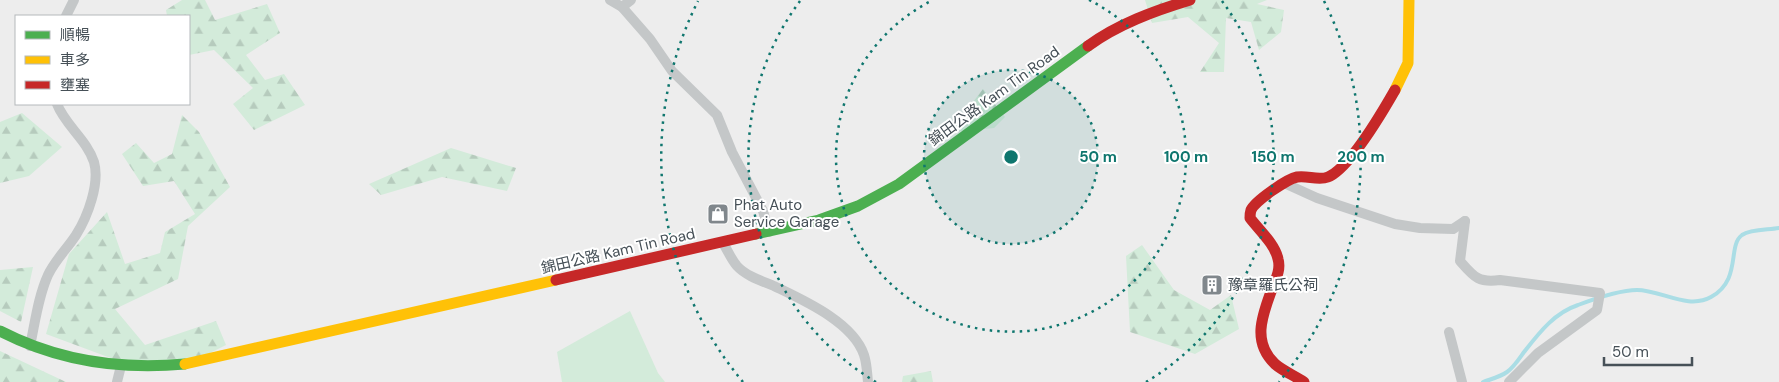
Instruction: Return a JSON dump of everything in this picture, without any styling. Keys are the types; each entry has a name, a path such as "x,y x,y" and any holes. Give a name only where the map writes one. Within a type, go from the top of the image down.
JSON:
{"main road":[{"name":"錦田公路 Kam Tin Road","path":"0,331 30,346 72,358 121,366 165,366 208,360 724,243 840,213 899,184 1096,40 1146,14 1190,0"},
{"path":"1304,382 1276,365 1271,360 1263,343 1260,327 1278,274 1279,261 1276,252 1250,215 1253,208 1284,183 1298,177 1327,178 1335,174 1356,148 1377,119 1406,72 1408,63 1409,0"}],"street":[{"path":"66,15 74,0"},
{"path":"610,0 622,7 650,39 672,71 717,115 732,152 763,211 769,232"},
{"path":"622,7 632,0"},
{"path":"30,346 47,278 52,267 76,234 96,182 94,161 58,105"},
{"path":"1284,183 1317,198 1395,224 1420,228 1453,229 1465,220 1460,261 1474,277 1487,282 1500,280 1600,293 1598,310 1538,353 1509,382"},
{"path":"724,243 738,267 832,318 850,333 860,346 864,356 868,382"},
{"path":"1449,332 1462,382"},
{"path":"118,382 121,366"}],"green space":[{"path":"182,0 205,0 215,20 267,4 280,33 246,55 265,80 284,74 305,105 254,130 233,104 253,88 214,50 190,55 190,15 167,15 166,10"},
{"path":"1145,0 1267,0 1257,4 1284,10 1281,32 1259,50 1251,22 1226,18 1224,72 1200,72 1219,43 1188,17 1152,23"},
{"path":"983,89 1005,117 994,128 944,133 945,120 960,119"},
{"path":"22,113 62,147 29,176 0,183 0,122"},
{"path":"182,115 199,132 230,187 188,226 178,279 115,309 145,345 216,321 226,345 182,367 116,360 46,334 69,254 107,212 125,264 160,253 165,232 195,214 174,181 143,186 122,154 136,143 154,163 172,154"},
{"path":"451,148 516,168 507,191 442,177 381,195 369,184"},
{"path":"1142,245 1174,290 1210,310 1231,295 1239,329 1195,354 1130,332 1126,256"},
{"path":"33,267 21,322 0,311 0,270"},
{"path":"630,311 658,373 665,382 562,382 557,352"},
{"path":"0,351 66,382 0,382"},
{"path":"931,371 933,382 902,382 903,376"}],"waterway":[{"path":"1483,382 1510,370 1535,338 1554,318 1578,305 1607,295 1630,290 1646,291 1693,301 1711,297 1721,290 1727,282 1735,247 1742,235 1755,231 1779,228"}],"traffic: fast":[{"path":"756,234 819,220 858,206 899,184 1088,46"},
{"path":"0,331 44,350 90,361 137,366 185,364"}],"traffic: slow":[{"path":"1395,90 1408,63 1409,0"},
{"path":"185,364 556,280"}],"traffic: jam":[{"path":"1088,46 1112,31 1137,19 1190,0"},
{"path":"1304,382 1275,364 1263,346 1261,327 1278,274 1279,263 1270,243 1250,218 1251,210 1265,196 1292,179 1297,177 1324,178 1337,172 1356,151 1395,90"},
{"path":"556,280 756,234"}],"place":[{"name":"Phat Auto Service Garage","path":"718,214"},
{"name":"豫章羅氏公祠","path":"1212,285"}]}
